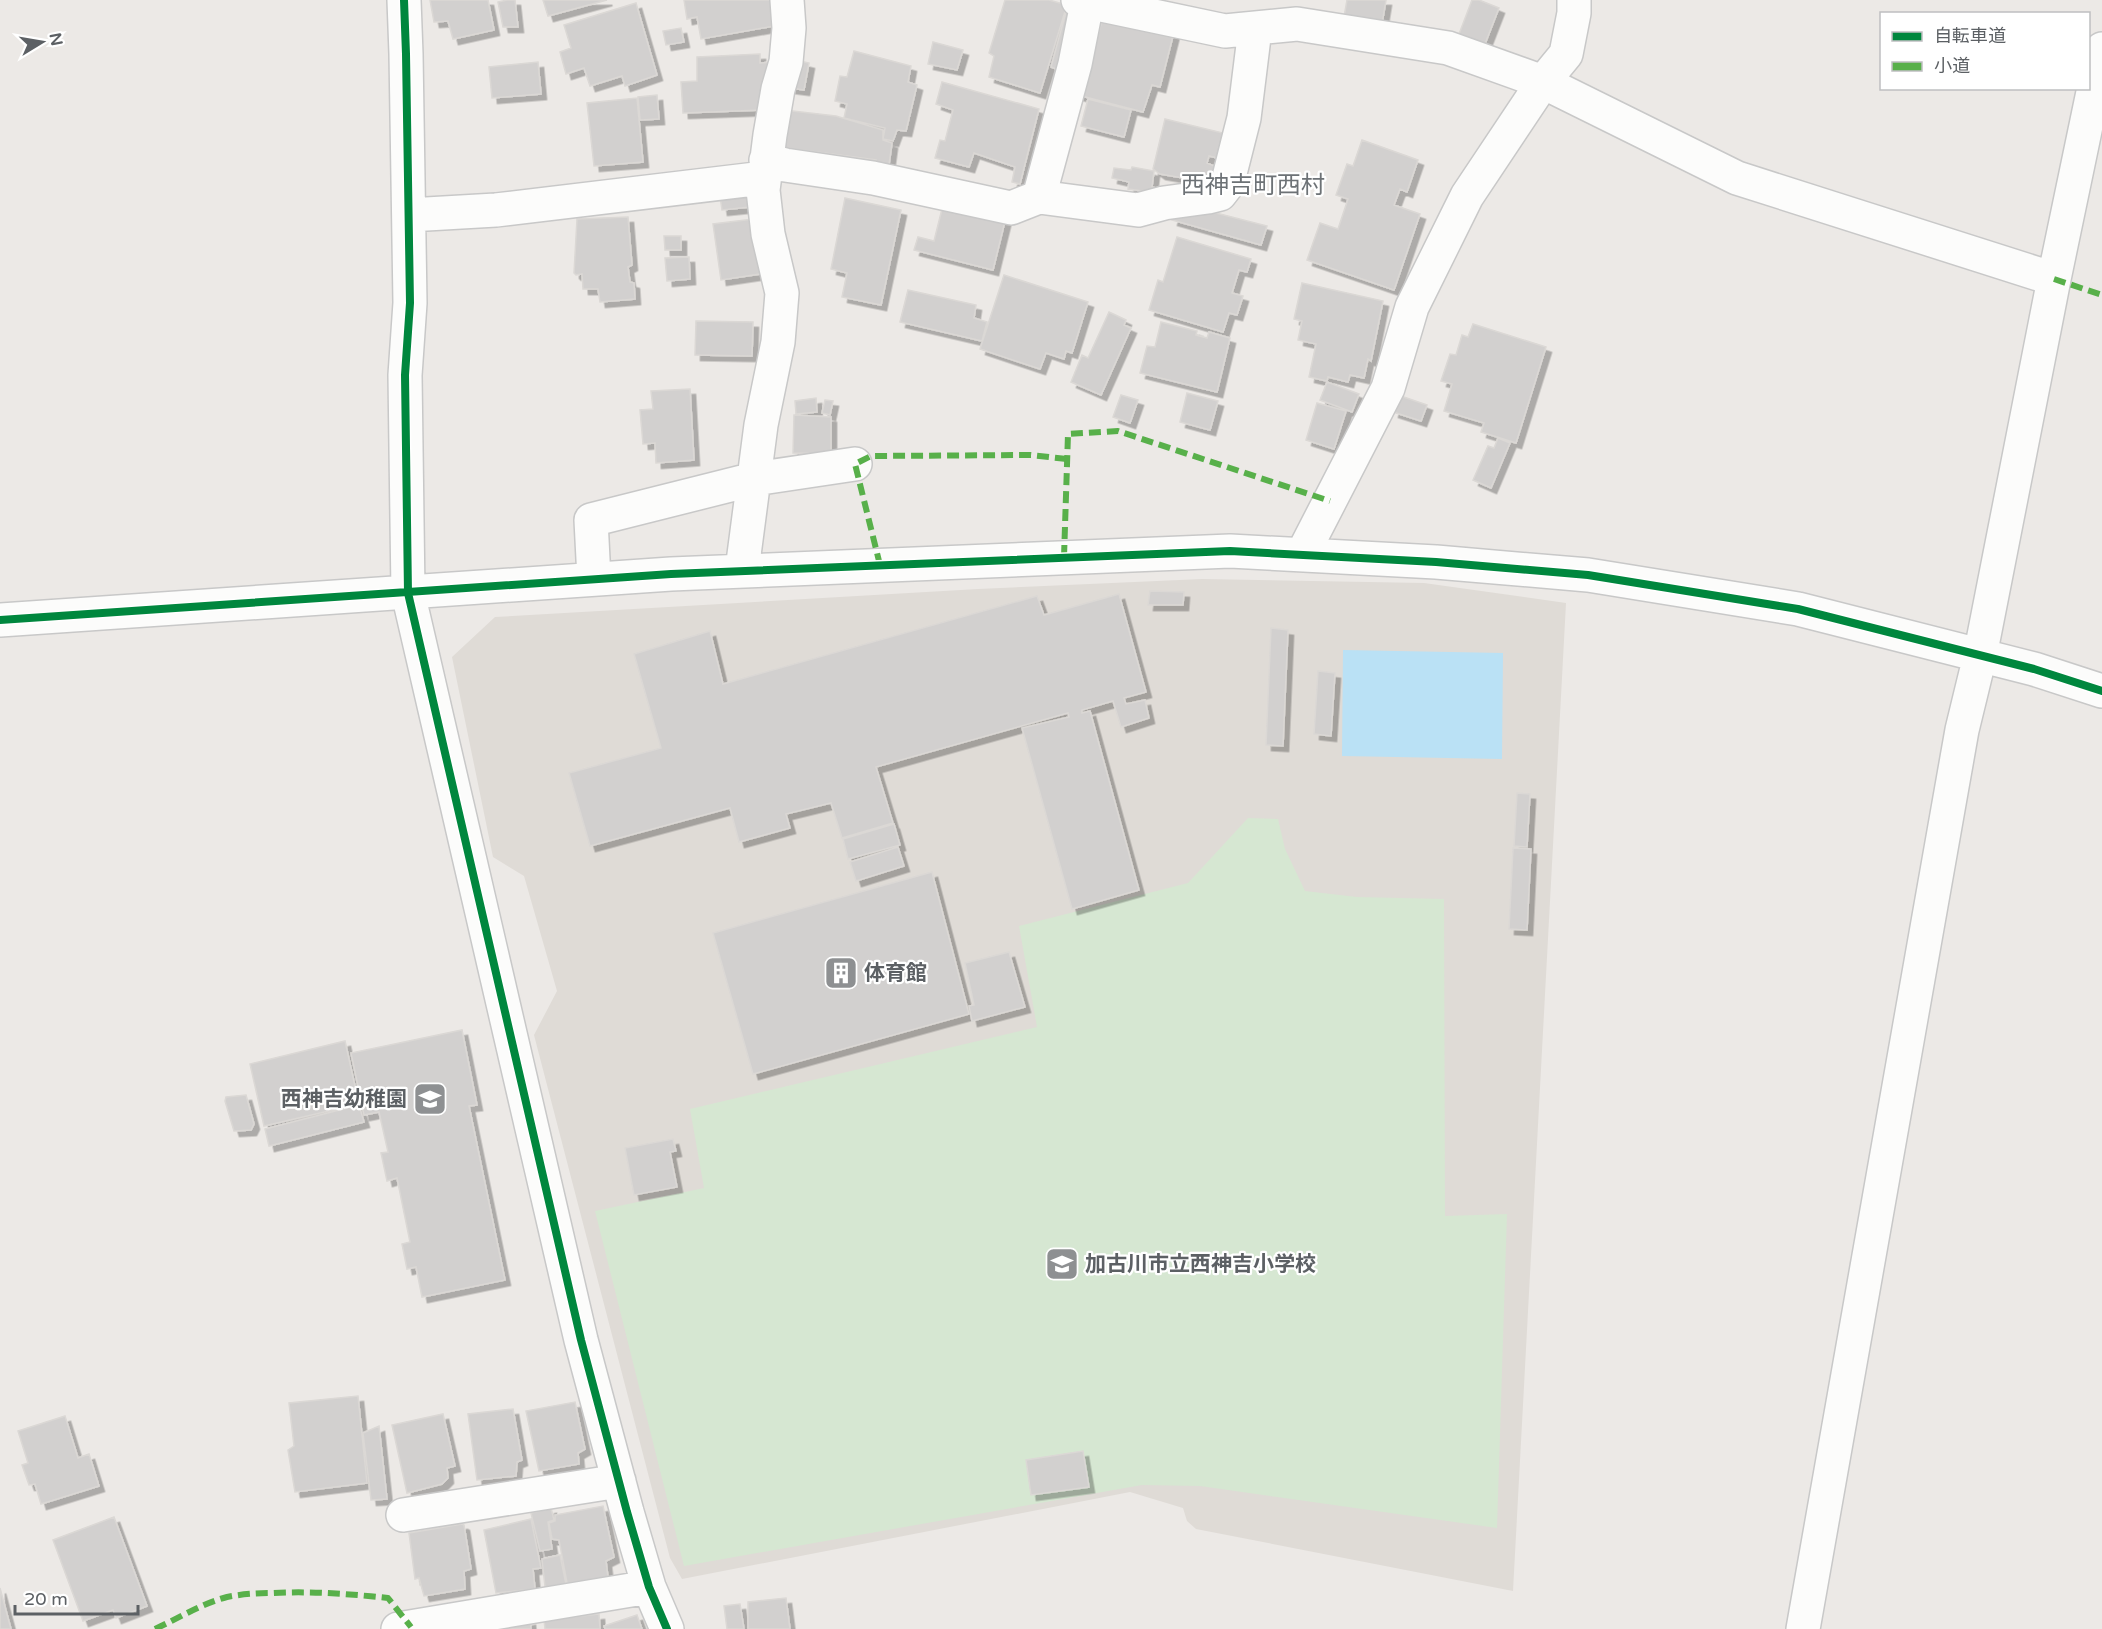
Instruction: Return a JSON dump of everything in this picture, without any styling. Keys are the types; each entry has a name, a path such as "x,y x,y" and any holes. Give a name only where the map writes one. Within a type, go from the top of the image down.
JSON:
{"street":[{"path":"404,0 410,303 405,375 408,593 581,1340 649,1587 667,1629"},
{"path":"742,570 761,425 778,342 782,293 764,212 765,169 778,89 786,62 789,28 788,0"},
{"path":"1302,555 1388,388 1412,307 1467,196 1543,82 1566,54 1575,14 1574,0"},
{"path":"1038,197 1074,64 1083,2 1225,31 1297,24 1448,48 1543,82 1737,178 2054,279"},
{"path":"409,215 496,210 785,165 873,178 1011,208 1038,197 1138,210 1164,203 1220,194 1227,185 1244,118 1255,28"},
{"path":"1803,1629 1962,730 1980,656 2102,49"},
{"path":"594,579 591,520 754,479 855,464"},
{"path":"0,620 742,570 1230,551 1436,562 1588,575 1798,609 2034,669 2102,691"},
{"path":"403,1515 619,1482"},
{"path":"398,1629 649,1587"}],"shaded area":[{"name":"加古川市立西神吉小学校","path":"1202,579 1424,583 1566,603 1513,1591 1196,1529 1187,1521 1183,1508 1130,1492 682,1579 670,1558 534,1035 557,991 524,876 493,857 452,657 495,617 978,589"}],"green space":[{"path":"1248,818 1278,819 1285,849 1305,891 1357,897 1444,899 1445,1216 1507,1214 1497,1528 1200,1486 1142,1485 684,1566 595,1211 704,1188 690,1109 1037,1027 1019,926 1188,883"}],"water":[{"path":"1343,650 1503,653 1502,759 1342,756"}],"building":[{"path":"430,0 488,0 494,30 453,39 448,21 434,22"},
{"path":"515,0 518,27 503,27 498,2"},
{"path":"543,0 607,0 548,16"},
{"path":"684,0 776,0 780,25 701,39 697,17 687,19"},
{"path":"1005,0 1049,0 1067,5 1040,93 989,77 994,56 989,53"},
{"path":"1347,0 1386,0 1382,24 1344,17"},
{"path":"1472,0 1479,0 1499,8 1485,44 1459,34"},
{"path":"636,3 657,75 625,86 622,76 590,86 584,68 566,74 560,52 571,48 564,25"},
{"path":"1066,12 1074,15 1059,70 1051,67"},
{"path":"1104,14 1174,32 1160,87 1152,85 1143,112 1070,93 1088,69"},
{"path":"681,28 684,42 666,45 663,31"},
{"path":"933,42 963,50 957,70 928,64"},
{"path":"854,51 911,66 908,82 917,85 906,131 897,130 893,141 883,139 885,128 844,118 847,104 835,101 840,76 847,77"},
{"path":"760,54 760,63 774,62 769,90 761,90 762,110 683,113 681,82 697,81 697,57"},
{"path":"796,60 809,63 804,90 790,88"},
{"path":"538,62 541,94 492,98 489,67"},
{"path":"942,82 1039,109 1020,184 1012,182 1015,167 974,153 969,167 935,158 940,140 945,141 953,110 936,104"},
{"path":"657,95 659,119 640,120 638,97"},
{"path":"637,98 643,162 594,166 587,103"},
{"path":"1088,99 1131,110 1124,137 1081,126"},
{"path":"784,110 836,116 883,130 883,140 892,143 889,165 876,163 876,160 779,147"},
{"path":"1165,119 1227,134 1221,159 1209,156 1207,163 1219,168 1211,183 1160,174 1153,169"},
{"path":"1362,140 1418,160 1407,192 1400,189 1394,205 1420,214 1394,290 1307,260 1320,223 1338,229 1348,199 1336,195 1347,164 1353,166"},
{"path":"1132,167 1154,171 1152,187 1156,188 1150,192 1128,189 1129,182 1112,178 1114,168 1131,170"},
{"path":"748,194 750,207 722,210 720,196"},
{"path":"945,197 1007,213 993,270 914,250 918,237 934,241"},
{"path":"845,198 901,210 881,305 842,297 847,273 831,269"},
{"path":"1177,203 1267,226 1261,245 1172,220"},
{"path":"628,217 632,265 628,267 630,282 634,283 635,299 600,302 598,289 583,289 582,274 574,273 577,219"},
{"path":"753,219 760,274 721,280 713,224"},
{"path":"664,236 681,236 681,250 665,250"},
{"path":"1177,237 1251,259 1247,272 1239,270 1232,293 1243,296 1237,315 1229,313 1223,332 1149,310 1158,280 1163,282"},
{"path":"689,257 690,279 667,281 665,258"},
{"path":"1004,275 1088,302 1072,353 1066,351 1064,359 1046,353 1040,369 980,349"},
{"path":"1302,283 1383,301 1371,361 1368,359 1364,378 1350,375 1348,382 1328,377 1327,381 1309,377 1316,344 1298,340 1302,321 1294,319"},
{"path":"908,290 976,305 974,318 987,322 982,341 900,322"},
{"path":"1109,312 1126,320 1124,325 1131,328 1101,395 1071,382 1082,355 1088,358"},
{"path":"696,321 753,322 752,356 695,355"},
{"path":"1161,322 1197,331 1196,335 1207,338 1209,332 1230,338 1217,392 1140,373 1147,346 1155,347"},
{"path":"1473,324 1546,347 1516,443 1481,432 1484,423 1444,411 1452,384 1441,381 1450,354 1456,355 1462,335 1468,337"},
{"path":"1327,382 1359,394 1352,412 1320,400"},
{"path":"690,389 694,460 656,463 655,443 643,444 640,410 653,409 651,391"},
{"path":"1187,393 1218,401 1210,430 1180,422"},
{"path":"1121,395 1138,400 1130,423 1113,417"},
{"path":"1398,395 1427,405 1421,421 1393,412"},
{"path":"816,398 817,412 796,414 795,401"},
{"path":"825,400 833,401 830,415 822,413"},
{"path":"1317,403 1346,411 1334,449 1306,440"},
{"path":"794,415 831,417 831,454 793,453"},
{"path":"1498,438 1510,443 1491,488 1473,480 1488,446 1494,448"},
{"path":"1150,591 1184,592 1183,605 1148,605"},
{"path":"1119,594 1146,692 1124,698 1126,704 1145,700 1149,718 1121,727 1113,701 1082,710 1082,713 1090,711 1139,890 1072,909 1022,728 1069,717 1068,713 876,767 893,823 842,838 831,803 786,814 790,828 739,842 730,808 590,846 569,773 661,748 634,654 710,631 723,684 1037,596 1044,615"},
{"path":"1271,628 1288,630 1283,746 1266,745"},
{"path":"1318,671 1335,673 1331,736 1314,734"},
{"path":"1517,793 1530,794 1527,847 1514,846"},
{"path":"894,824 900,845 848,859 843,839"},
{"path":"898,847 904,866 856,881 850,862"},
{"path":"1513,848 1531,849 1527,930 1509,929"},
{"name":"体育館","path":"932,872 969,1014 753,1074 713,933"},
{"path":"1009,952 1025,1007 972,1021 969,1006 974,1005 965,963"},
{"path":"462,1030 477,1105 469,1106 505,1280 422,1297 416,1267 407,1269 402,1244 410,1242 397,1178 387,1181 381,1153 388,1152 379,1112 364,1115 351,1053"},
{"path":"345,1041 359,1104 264,1126 250,1064"},
{"path":"246,1095 254,1124 251,1130 234,1131 225,1101 226,1097"},
{"path":"359,1105 364,1122 269,1146 265,1129"},
{"path":"673,1139 676,1151 670,1152 677,1187 634,1195 625,1148"},
{"path":"358,1396 367,1483 295,1492 288,1450 294,1446 289,1403"},
{"path":"575,1402 585,1449 578,1453 579,1464 539,1471 526,1411"},
{"path":"513,1409 522,1460 517,1462 516,1476 477,1480 468,1414"},
{"path":"443,1414 455,1466 447,1468 448,1478 442,1484 407,1493 392,1425"},
{"path":"65,1416 78,1458 89,1454 99,1486 41,1504 35,1484 29,1485 22,1465 28,1463 18,1431"},
{"path":"379,1426 387,1499 371,1500 363,1433"},
{"path":"1083,1451 1089,1487 1031,1495 1026,1460"},
{"path":"603,1506 614,1557 606,1561 608,1577 567,1583 559,1540 552,1539 549,1523 555,1521 555,1515"},
{"path":"551,1508 554,1520 548,1522 552,1549 540,1551 531,1513"},
{"path":"114,1517 147,1606 116,1618 113,1610 83,1621 53,1540"},
{"path":"531,1519 541,1568 533,1569 535,1589 496,1593 484,1530"},
{"path":"462,1524 471,1569 464,1571 465,1589 424,1596 419,1578 415,1579 409,1533"},
{"path":"560,1555 566,1584 545,1587 542,1559"},
{"path":"0,1588 11,1629 0,1629"},
{"path":"786,1598 790,1629 748,1629 748,1602"},
{"path":"740,1604 744,1629 727,1629 724,1606"},
{"path":"599,1614 600,1629 545,1629 544,1620"},
{"path":"637,1615 642,1629 605,1629 604,1626"},
{"path":"530,1620 531,1629 506,1629 506,1625"}],"marked path":[{"path":"2054,279 2102,295"},
{"path":"1064,557 1068,434 1118,431 1330,501"},
{"path":"880,565 855,464 871,456 1031,455 1067,459"},
{"path":"155,1629 199,1607 227,1597 288,1592 388,1598 411,1627"}],"cycle path":[{"path":"404,0 410,303 405,375 408,593 581,1340 649,1587 667,1629"},
{"path":"0,620 671,574 1230,551 1436,562 1588,575 1798,609 2034,669 2102,691"}],"place":[{"name":"体育館","path":"841,973"},
{"name":"西神吉幼稚園","path":"430,1099"},
{"name":"加古川市立西神吉小学校","path":"1062,1264"}],"district":[{"name":"西神吉町西村","path":"1253,185"}]}
